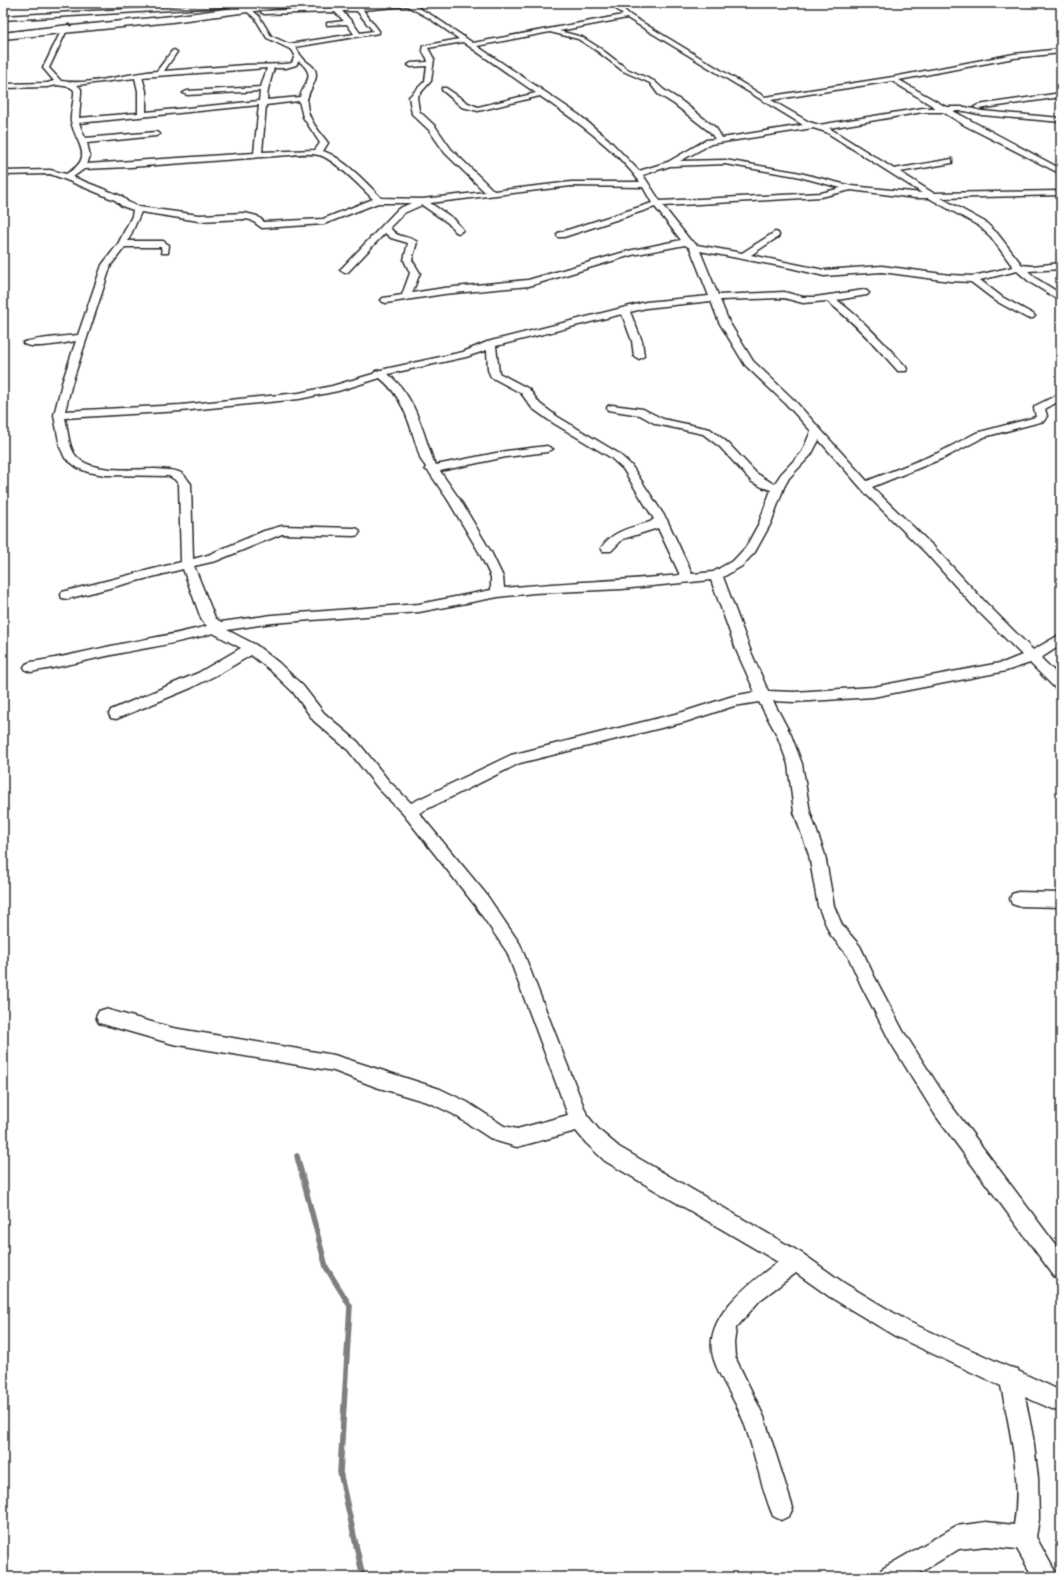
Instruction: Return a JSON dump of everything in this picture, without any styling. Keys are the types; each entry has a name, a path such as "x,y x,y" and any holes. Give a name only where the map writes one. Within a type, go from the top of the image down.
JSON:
{"highway":[{"path":"3,35 88,27 246,7 293,3"}],"street":[{"path":"138,9 143,3"},
{"path":"246,7 278,3"},
{"path":"613,3 628,16 764,99 815,126 829,130 894,170 933,197 982,224 994,234 1019,268 1034,281 1061,298"},
{"path":"3,19 138,9 246,7 337,10 407,4 431,17 543,93 582,122 638,174 646,184 657,204 691,244 724,322 749,363 790,402 865,486 930,550 982,607 1061,686"},
{"path":"58,82 46,68 66,28 72,10 71,6"},
{"path":"246,7 258,17 268,37 296,51 298,57 313,73 313,78 302,99 305,115 324,143 318,152"},
{"path":"288,46 377,32 359,9"},
{"path":"337,10 349,22 358,35"},
{"path":"491,193 448,152 432,128 416,114 413,104 413,97 428,81 431,59 424,49 425,47 549,30 628,16"},
{"path":"329,24 349,22"},
{"path":"549,30 580,38 625,70 652,82 661,92 714,130 719,139"},
{"path":"764,99 893,79 1014,56 1061,51"},
{"path":"158,74 174,52"},
{"path":"67,84 95,82 138,75 293,65 297,62 298,57"},
{"path":"411,65 430,64"},
{"path":"258,154 264,89 271,67"},
{"path":"138,75 142,91 142,115"},
{"path":"893,79 943,110 1061,172"},
{"path":"3,86 47,85 58,82 75,87 77,91 75,122 83,141 85,157 82,168"},
{"path":"638,174 669,164 699,146 719,139 861,121 903,112 965,110 1061,95 1058,88"},
{"path":"187,93 264,89"},
{"path":"444,89 465,105 478,109 543,93"},
{"path":"75,122 302,99"},
{"path":"965,110 982,113 1061,120"},
{"path":"83,141 156,134"},
{"path":"67,177 82,168 258,154 318,152 327,155 379,200"},
{"path":"894,170 949,161"},
{"path":"669,164 734,163 796,174 851,188 915,196 933,197 1061,194"},
{"path":"3,172 50,172 67,177 118,198 125,204 137,209 199,218 245,216 254,218 262,225 326,221 379,200 391,202 422,201 582,183 646,184"},
{"path":"561,235 657,204 821,195 851,188"},
{"path":"345,270 401,212 422,201"},
{"path":"422,201 452,221 459,230"},
{"path":"137,209 136,216 122,244 107,266 67,383 59,415 66,447 71,458 88,469 105,472 169,473 178,475 182,480 185,484 187,564 209,621 219,627 219,632 251,648 274,666 298,689 319,717 353,746 383,784 409,811 480,899 514,949 580,1121 593,1137 612,1154 676,1193 796,1261 838,1290 902,1329 1010,1377 1061,1402"},
{"path":"386,227 392,236 413,242 408,260 415,273 406,297"},
{"path":"744,256 775,234"},
{"path":"122,244 164,244 165,251"},
{"path":"386,300 529,283 625,254 691,244 824,273 882,269 950,278 973,279 1019,268 1032,269 1061,266"},
{"path":"973,279 999,299 1030,316"},
{"path":"59,415 181,408 299,396 346,386 377,376 380,373 466,354 491,344 646,305 713,298 776,294 788,295 803,300 830,299 864,293"},
{"path":"830,299 847,312 902,368"},
{"path":"625,310 637,341 639,356"},
{"path":"28,343 82,338"},
{"path":"491,344 494,354 493,370 495,375 525,391 536,406 554,419 617,458 630,472 660,520 687,578"},
{"path":"380,373 395,385 404,397 409,407 423,453 431,469 454,500 485,552 497,577 498,593"},
{"path":"865,486 942,455 980,435 1040,419 1042,416 1039,408 1061,396"},
{"path":"612,408 643,412 660,422 706,431 729,451 754,478 764,484 778,487"},
{"path":"30,667 57,664 119,649 188,636 219,627 297,616 419,608 498,593 534,589 622,585 716,576 738,563 751,549 765,523 778,487 785,476 807,453 817,431"},
{"path":"431,469 506,454 547,449"},
{"path":"607,548 619,536 654,525 660,520"},
{"path":"67,595 218,556 268,534 282,530 354,532"},
{"path":"716,576 744,652 763,696 784,736 795,764 802,812 817,854 826,906 836,929 854,951 867,980 897,1037 943,1110 1061,1269"},
{"path":"409,811 516,759 685,717 733,701 763,696 794,697 873,692 1006,666 1032,657 1061,639"},
{"path":"116,714 232,662 251,648"},
{"path":"1018,899 1061,900"},
{"path":"105,1017 173,1036 334,1063 376,1078 433,1095 460,1108 500,1134 506,1136 517,1138 580,1121"},
{"path":"781,1508 752,1416 724,1358 722,1343 725,1328 729,1321 753,1293 796,1261"},
{"path":"1010,1377 1024,1450 1028,1520 1024,1539 1046,1577"},
{"path":"890,1577 956,1538 986,1534 1005,1534 1024,1539"}],"waterway":[{"path":"297,1156 326,1267 350,1306 340,1472 363,1577"}]}
